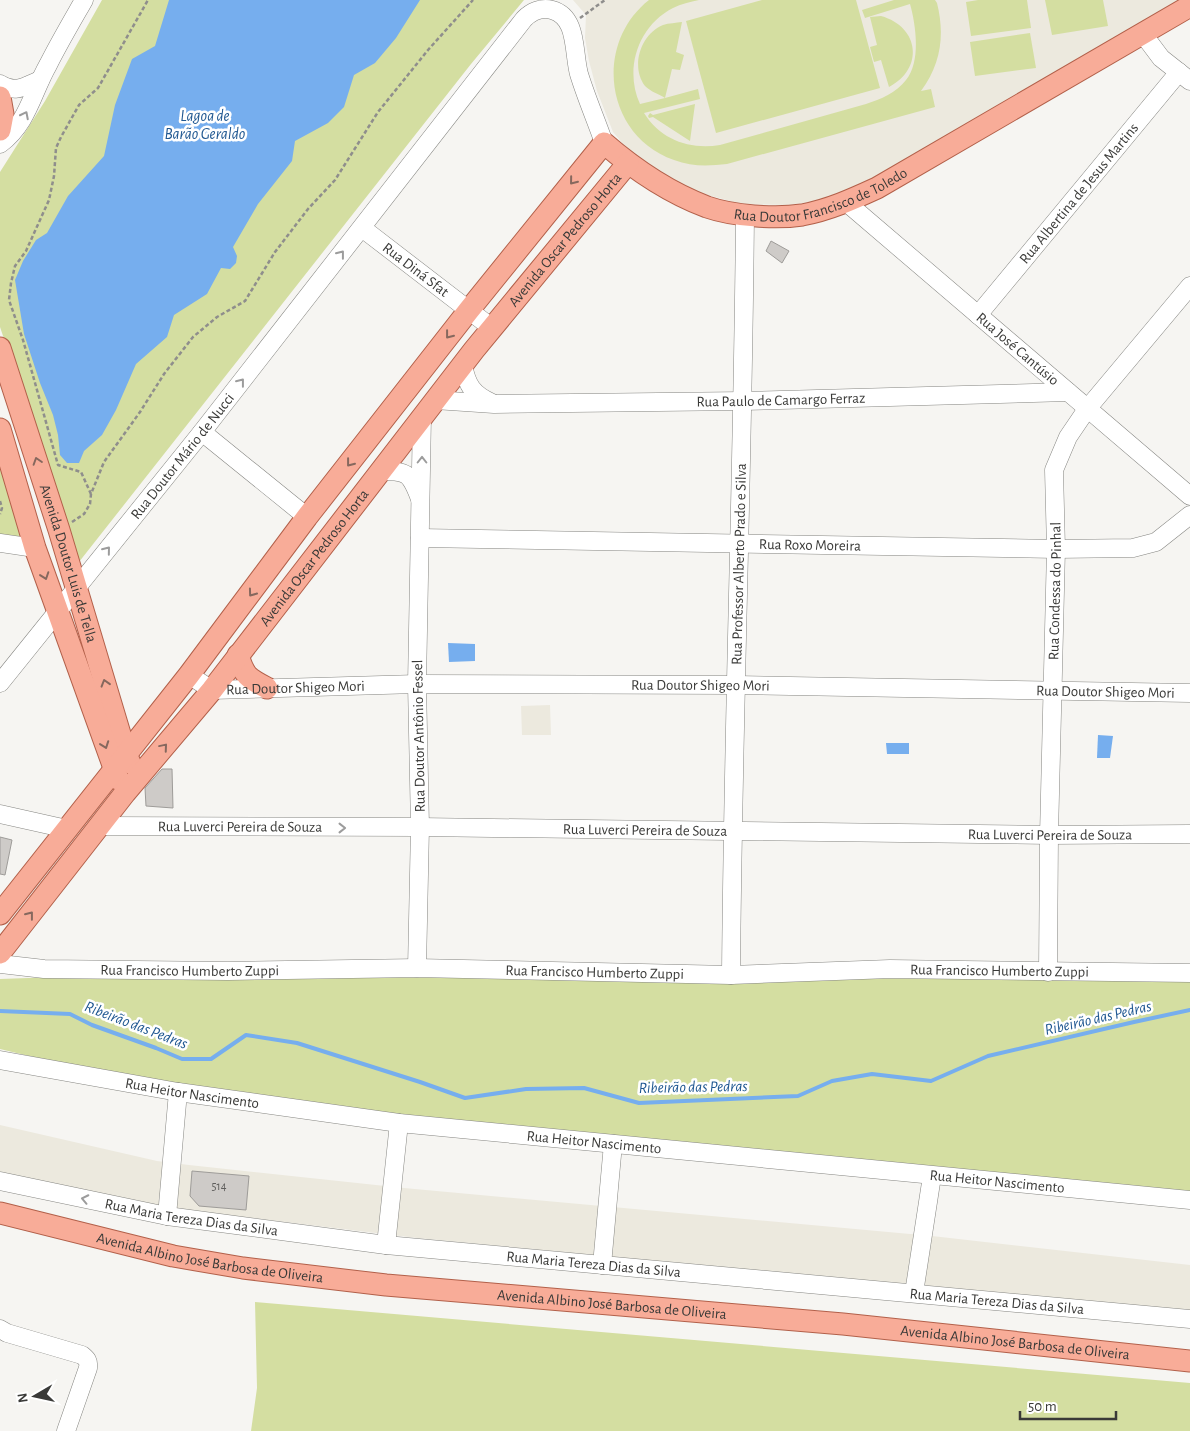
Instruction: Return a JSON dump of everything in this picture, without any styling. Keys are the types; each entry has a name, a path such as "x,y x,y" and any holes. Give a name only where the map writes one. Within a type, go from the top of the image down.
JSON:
{"main road":[{"name":"Rua Doutor Francisco de Toledo","path":"604,143 628,163 664,185 707,207 761,216 801,215 846,202 877,188 1190,6"},
{"path":"0,97 3,114 0,130"},
{"name":"Avenida Oscar Pedroso Horta","path":"0,914 189,675 307,517 469,310 604,143"},
{"name":"Avenida Oscar Pedroso Horta","path":"0,953 131,786 212,690 422,416 628,163"},
{"name":"Avenida Doutor Luis de Tella","path":"0,348 59,530 114,713 120,762"},
{"name":"Avenida Doutor Luis de Tella","path":"0,429 35,548 57,611 131,786"},
{"path":"238,655 242,669 248,678 267,688"},
{"path":"114,713 134,719 146,718 158,712"},
{"path":"0,1213 37,1223"},
{"path":"0,1221 37,1223"},
{"name":"Avenida Albino José Barbosa de Oliveira","path":"37,1223 173,1256 244,1268 386,1285 842,1324 1190,1361"}],"street":[{"path":"0,144 12,135 22,121 40,80 84,0"},
{"name":"Rua Doutor Mário de Nucci","path":"0,683 202,432 524,19 530,13 549,9 560,13 570,26"},
{"path":"570,26 578,72 604,143"},
{"path":"1143,34 1162,58 1185,77"},
{"name":"Rua Albertina de Jesus Martins","path":"978,315 1185,77"},
{"path":"0,84 12,90 40,80"},
{"name":"Rua José Cantúsio","path":"846,202 1190,496"},
{"name":"Rua Professor Alberto Prado e Silva","path":"731,975 738,543 744,401 745,214"},
{"name":"Rua Diná Sfat","path":"362,228 492,328"},
{"name":"Rua Condessa do Pinhal","path":"1048,972 1049,834 1056,550 1054,470 1068,437 1087,408 1190,286"},
{"path":"463,365 471,388 480,397 494,404"},
{"name":"Rua Paulo de Camargo Ferraz","path":"436,400 494,404 744,401 1068,392"},
{"name":"Rua Doutor Antônio Fessel","path":"417,968 420,828 418,684 422,416"},
{"path":"202,432 307,517"},
{"name":"Rua Doutor Antônio Fessel","path":"380,471 399,471 406,474 413,481 421,504"},
{"name":"Rua Roxo Moreira","path":"420,538 1056,550 1134,548 1156,542 1190,515"},
{"path":"0,543 35,548"},
{"path":"189,675 212,690"},
{"name":"Rua Doutor Shigeo Mori","path":"212,690 418,684 736,685 1190,693"},
{"path":"0,814 67,829"},
{"name":"Rua Luverci Pereira de Souza","path":"100,826 1190,834"},
{"name":"Rua Francisco Humberto Zuppi","path":"0,964 44,968 228,971 417,968 731,975 890,969 1190,973"},
{"name":"Rua Heitor Nascimento","path":"0,1060 178,1092 399,1123 1190,1200"},
{"path":"167,1216 178,1092"},
{"path":"386,1245 399,1123"},
{"path":"602,1265 613,1144"},
{"path":"914,1293 932,1176"},
{"name":"Rua Maria Tereza Dias da Silva","path":"0,1181 167,1216 386,1245 1190,1319"},
{"path":"0,1329 7,1333 82,1355 89,1362 66,1431"}],"path":[{"path":"91,494 81,472 58,465 23,340 9,300 10,291 15,266 26,250 49,200 54,176 56,148 61,137 79,105 98,88 148,0"},
{"path":"67,526 84,514 90,504 91,494 104,462 192,336 217,317 245,301 275,252 308,209 335,180 378,112 428,50 473,0"},
{"path":"570,26 606,0"},
{"path":"0,501 2,508 0,514"}],"shaded area":[{"path":"573,0 1182,0 873,182 831,199 788,205 741,204 704,194 672,180 636,159 613,132 597,91 589,61 585,38 586,15"},
{"path":"550,705 551,735 522,735 521,706"},
{"path":"0,1125 157,1161 189,1165 404,1188 932,1236 1190,1265 1190,1313 417,1238 193,1211 147,1208 0,1177"}],"green space":[{"path":"102,0 524,0 471,64 79,562 0,327 0,172 45,101"},
{"path":"649,0 699,0 673,8 661,16 643,37 634,63 635,91 640,104 698,89 700,99 644,113 659,130 677,141 698,146 720,145 866,104 893,92 906,80 914,63 916,43 910,4 865,18 862,10 894,0 935,0 937,3 941,26 940,49 933,70 921,91 931,89 935,107 727,164 687,164 674,160 651,148 633,131 621,110 615,88 614,64 620,40 631,19"},
{"path":"762,0 856,0 880,88 716,133 686,21"},
{"path":"978,0 1027,0 1031,28 971,36 966,2"},
{"path":"1045,0 1103,0 1108,26 1052,35"},
{"path":"881,16 894,21 904,29 913,49 912,60 908,70 889,87 881,60 874,62 870,47 877,45 870,17"},
{"path":"682,22 676,52 684,55 680,70 672,69 665,98 645,86 638,69 640,51 655,29 665,24"},
{"path":"1030,33 1036,68 975,76 970,42"},
{"path":"695,104 690,141 653,117 649,118 648,116 650,113 653,115"},
{"path":"0,433 35,547 0,543"},
{"path":"228,971 1190,973 1190,1200 178,1092 0,1049 0,979"},
{"path":"255,1302 1190,1383 1190,1431 251,1431 257,1388"}],"water":[{"name":"Lagoa de Barão Geraldo","path":"169,0 420,0 396,38 375,63 354,75 344,107 328,123 295,141 292,161 258,204 233,247 237,256 236,263 230,269 221,268 207,294 174,315 167,337 136,364 116,410 102,435 84,451 79,463 67,463 60,455 53,415 24,334 15,280 23,261 36,240 47,233 68,196 104,156 115,105 132,59 155,46"},
{"path":"448,643 475,644 475,661 449,662"},
{"path":"1098,735 1113,736 1110,758 1097,758"},
{"path":"886,743 909,743 909,754 887,754"}],"building":[{"path":"771,241 789,251 782,263 766,251"},
{"path":"162,769 172,769 173,808 146,806 145,788"},
{"path":"0,837 12,840 5,875 0,874"},
{"path":"192,1171 249,1176 246,1210 199,1206 190,1196"}],"waterway":[{"name":"Ribeirão das Pedras","path":"0,1011 70,1014 92,1025 182,1059 211,1059 246,1035 297,1043 465,1098 526,1089 584,1088 639,1103 798,1096 832,1081 872,1074 931,1081 988,1056 1190,1010"}]}
